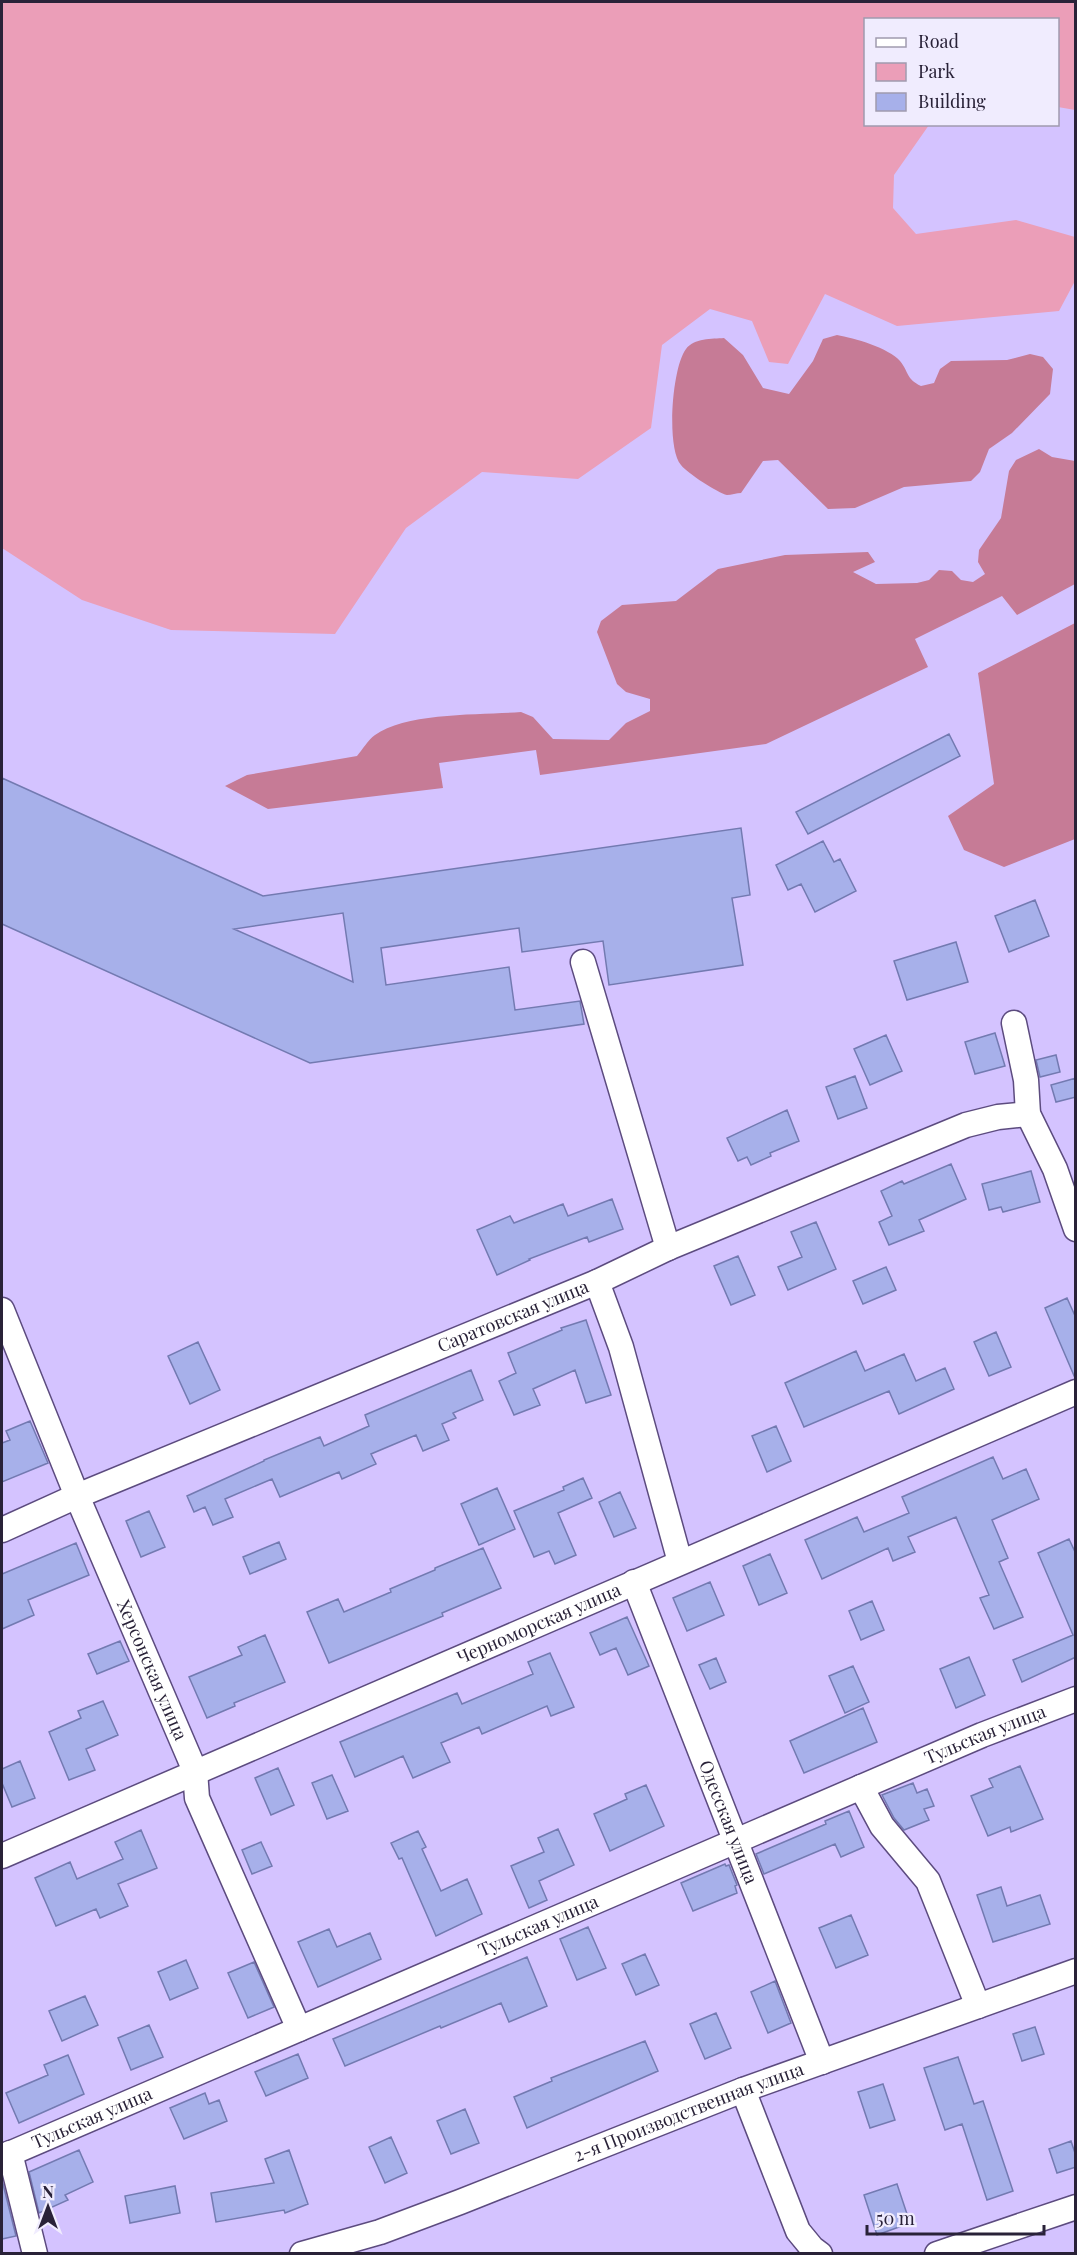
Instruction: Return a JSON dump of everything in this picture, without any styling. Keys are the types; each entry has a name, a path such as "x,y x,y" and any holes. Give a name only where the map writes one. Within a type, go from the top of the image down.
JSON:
{"street":[{"path":"583,962 668,1248"},
{"path":"1014,1023 1026,1080 1028,1114 1056,1169 1076,1229"},
{"name":"Саратовская улица","path":"2,1530 77,1496 597,1282 668,1248 966,1125 998,1117 1028,1114"},
{"path":"597,1282 621,1347 680,1562"},
{"name":"Херсонская улица","path":"2,1310 77,1496 195,1772 197,1798 299,2030"},
{"name":"Черноморская улица","path":"2,1856 1076,1392"},
{"name":"Одесская улица","path":"634,1582 822,2062"},
{"name":"Тульская улица","path":"6,2155 982,1735 1076,1699"},
{"path":"861,1787 882,1826 928,1881 978,2006"},
{"name":"2-я Производственная улица","path":"302,2253 380,2232 742,2090 1076,1971"},
{"path":"742,2090 798,2231 812,2252"},
{"path":"6,2155 35,2253"},
{"path":"937,2253 1076,2207"}],"green space":[{"path":"2,2 1075,2 1075,110 1059,107 1059,18 864,18 864,126 928,126 894,175 893,208 916,234 1016,220 1075,237 1075,281 1059,311 897,326 825,294 788,364 769,362 752,321 710,309 662,345 651,428 578,479 482,472 406,528 335,634 171,630 82,600 2,548"}],"shaded area":[{"path":"837,335 862,341 895,356 910,378 921,386 934,383 940,369 951,361 1007,360 1030,354 1043,357 1053,369 1050,394 1012,433 989,449 980,472 971,481 904,487 855,508 828,509 778,460 763,461 741,493 727,495 689,473 681,465 673,442 674,389 681,358 689,345 703,340 724,338 743,355 763,388 789,394 813,361 823,339"},
{"path":"1039,449 1052,457 1075,461 1075,584 1017,615 1002,596 915,639 928,667 766,744 540,775 536,750 439,763 443,788 268,809 225,786 247,775 357,756 375,735 405,722 425,718 521,712 533,717 553,739 609,740 626,723 650,711 650,699 626,692 617,684 597,632 601,621 622,605 676,601 718,569 785,555 868,552 875,562 853,572 876,584 917,583 929,580 939,570 952,571 961,580 973,582 985,574 978,562 979,550 1001,518 1009,471 1016,460"},
{"path":"1075,623 1075,839 1004,867 964,850 948,816 994,784 978,673"}],"building":[{"path":"949,734 960,756 808,834 796,812"},
{"path":"2,778 263,896 741,828 750,895 732,898 743,965 609,985 603,941 522,952 519,928 381,948 386,985 509,967 515,1010 580,1001 584,1024 310,1063 2,924","holes":["343,913 353,982 234,929"]},
{"path":"823,841 834,862 840,859 856,891 815,912 801,884 788,890 776,865"},
{"path":"1035,900 1049,936 1009,952 995,916"},
{"path":"956,942 968,982 907,1000 894,961"},
{"path":"995,1033 1005,1066 975,1074 965,1042"},
{"path":"886,1035 902,1071 870,1085 854,1049"},
{"path":"1056,1055 1060,1072 1040,1077 1036,1060"},
{"path":"855,1076 867,1108 838,1119 826,1087"},
{"path":"1076,1078 1076,1097 1056,1102 1051,1085"},
{"path":"787,1110 799,1141 770,1153 771,1156 751,1165 747,1157 738,1161 727,1138"},
{"path":"951,1164 966,1199 919,1220 924,1231 889,1245 879,1222 892,1216 881,1191"},
{"path":"1031,1171 1040,1202 1003,1212 1001,1207 989,1210 982,1184"},
{"path":"612,1199 623,1229 589,1242 587,1237 529,1259 497,1275 477,1230 510,1216 514,1223 563,1204 568,1216"},
{"path":"816,1222 836,1269 788,1290 778,1267 802,1257 791,1232"},
{"path":"738,1256 755,1295 731,1305 714,1266"},
{"path":"886,1267 896,1290 863,1304 853,1281"},
{"path":"1067,1298 1076,1318 1075,1378 1045,1308"},
{"path":"586,1320 611,1395 586,1403 575,1370 533,1389 540,1405 514,1415 499,1381 516,1373 508,1353 562,1330 561,1328"},
{"path":"996,1332 1011,1367 989,1376 974,1342"},
{"path":"198,1342 220,1390 190,1404 168,1356"},
{"path":"856,1351 865,1371 904,1354 916,1381 945,1368 954,1389 899,1414 889,1391 804,1427 785,1383"},
{"path":"471,1370 483,1400 453,1413 456,1418 442,1424 449,1440 423,1451 416,1435 371,1454 376,1464 342,1479 339,1472 280,1497 272,1479 225,1499 233,1517 213,1525 205,1507 194,1512 187,1496 320,1437 324,1446 369,1426 365,1415"},
{"path":"30,1421 48,1463 2,1482 2,1443 10,1440 6,1431"},
{"path":"776,1426 791,1461 767,1472 752,1436"},
{"path":"993,1457 1003,1479 1026,1469 1039,1499 992,1520 1008,1558 999,1562 1023,1617 994,1629 980,1598 989,1595 956,1517 908,1537 915,1552 893,1561 888,1548 822,1579 805,1540 857,1517 864,1532 909,1513 902,1497"},
{"path":"583,1478 592,1498 558,1513 576,1555 555,1564 549,1551 534,1557 514,1511 564,1490 563,1487"},
{"path":"497,1488 515,1529 479,1545 461,1504"},
{"path":"620,1492 636,1528 614,1537 599,1502"},
{"path":"149,1511 165,1547 141,1557 126,1521"},
{"path":"1069,1539 1076,1554 1076,1657 1022,1682 1013,1660 1073,1635 1038,1553"},
{"path":"279,1542 286,1559 250,1574 243,1557"},
{"path":"76,1543 89,1575 28,1600 34,1615 2,1629 2,1574"},
{"path":"483,1548 501,1588 442,1613 443,1616 329,1663 307,1612 338,1599 344,1612 391,1592 390,1589 435,1570 435,1568"},
{"path":"770,1554 787,1593 759,1605 743,1566"},
{"path":"710,1582 724,1615 687,1631 673,1598"},
{"path":"872,1601 884,1630 861,1640 849,1611"},
{"path":"627,1617 649,1666 628,1675 616,1648 600,1655 590,1633"},
{"path":"265,1635 285,1682 234,1703 235,1706 207,1718 189,1677 242,1655 238,1647"},
{"path":"120,1641 129,1661 97,1674 88,1654"},
{"path":"550,1653 574,1707 551,1716 547,1706 482,1734 479,1727 441,1743 450,1762 413,1778 403,1756 355,1777 340,1742 457,1693 462,1704 533,1674 528,1662"},
{"path":"969,1657 985,1695 956,1708 940,1669"},
{"path":"716,1658 726,1682 710,1689 699,1665"},
{"path":"853,1666 869,1702 845,1713 829,1676"},
{"path":"103,1701 118,1735 86,1749 95,1770 69,1780 49,1732 81,1718 78,1711"},
{"path":"863,1708 877,1742 804,1773 790,1741"},
{"path":"20,1761 35,1798 12,1807 2,1783 2,1769"},
{"path":"1020,1766 1043,1819 1011,1832 1010,1827 988,1836 971,1796 993,1787 989,1779"},
{"path":"278,1768 294,1805 271,1815 255,1778"},
{"path":"332,1775 348,1811 327,1819 312,1783"},
{"path":"913,1783 917,1793 927,1789 934,1806 924,1809 929,1820 904,1830 894,1818 882,1795"},
{"path":"646,1785 664,1826 610,1851 594,1814 627,1799 625,1794"},
{"path":"849,1811 864,1847 841,1857 835,1844 764,1874 756,1854 826,1824 825,1821"},
{"path":"558,1829 574,1865 539,1881 547,1900 529,1908 511,1866 544,1852 538,1838"},
{"path":"141,1830 157,1868 118,1884 128,1906 100,1918 96,1909 56,1926 35,1878 70,1862 77,1879 123,1859 115,1842"},
{"path":"418,1831 426,1847 422,1849 441,1891 467,1879 482,1914 436,1936 402,1858 399,1859 391,1843"},
{"path":"261,1842 272,1866 252,1874 242,1850"},
{"path":"725,1864 729,1865 737,1885 735,1886 737,1893 693,1911 681,1883"},
{"path":"1001,1887 1007,1906 1040,1895 1050,1924 993,1942 977,1895"},
{"path":"851,1915 868,1955 836,1968 819,1928"},
{"path":"588,1927 606,1968 577,1980 560,1939"},
{"path":"329,1929 337,1947 370,1933 381,1959 318,1987 298,1942"},
{"path":"645,1954 659,1985 636,1995 622,1964"},
{"path":"527,1957 547,2006 509,2022 501,2003 345,2066 333,2039"},
{"path":"186,1960 198,1988 170,2000 158,1972"},
{"path":"254,1962 274,2007 248,2018 228,1973"},
{"path":"775,1981 791,2023 768,2033 751,1992"},
{"path":"85,1996 98,2025 62,2041 49,2011"},
{"path":"716,2013 731,2048 705,2059 690,2024"},
{"path":"149,2025 163,2057 131,2070 118,2038"},
{"path":"1035,2027 1044,2054 1022,2061 1013,2034"},
{"path":"645,2041 658,2071 527,2128 514,2097 552,2081 551,2078"},
{"path":"298,2054 308,2078 266,2096 255,2072"},
{"path":"68,2055 84,2094 19,2123 6,2093 48,2075 44,2065"},
{"path":"958,2057 974,2104 983,2101 1013,2191 987,2200 962,2124 945,2130 924,2068"},
{"path":"883,2084 895,2120 870,2128 858,2092"},
{"path":"205,2093 209,2104 219,2100 227,2121 184,2139 170,2108"},
{"path":"465,2109 479,2143 451,2154 437,2121"},
{"path":"391,2137 407,2173 385,2183 369,2147"},
{"path":"1071,2141 1076,2156 1076,2167 1057,2173 1049,2149"},
{"path":"79,2150 93,2182 65,2195 68,2200 39,2213 29,2172"},
{"path":"289,2150 308,2204 285,2213 284,2210 216,2222 211,2193 274,2183 265,2159"},
{"path":"2,2180 16,2236 2,2239"},
{"path":"897,2184 910,2223 877,2235 864,2195"},
{"path":"175,2186 180,2213 130,2223 125,2196"}]}
